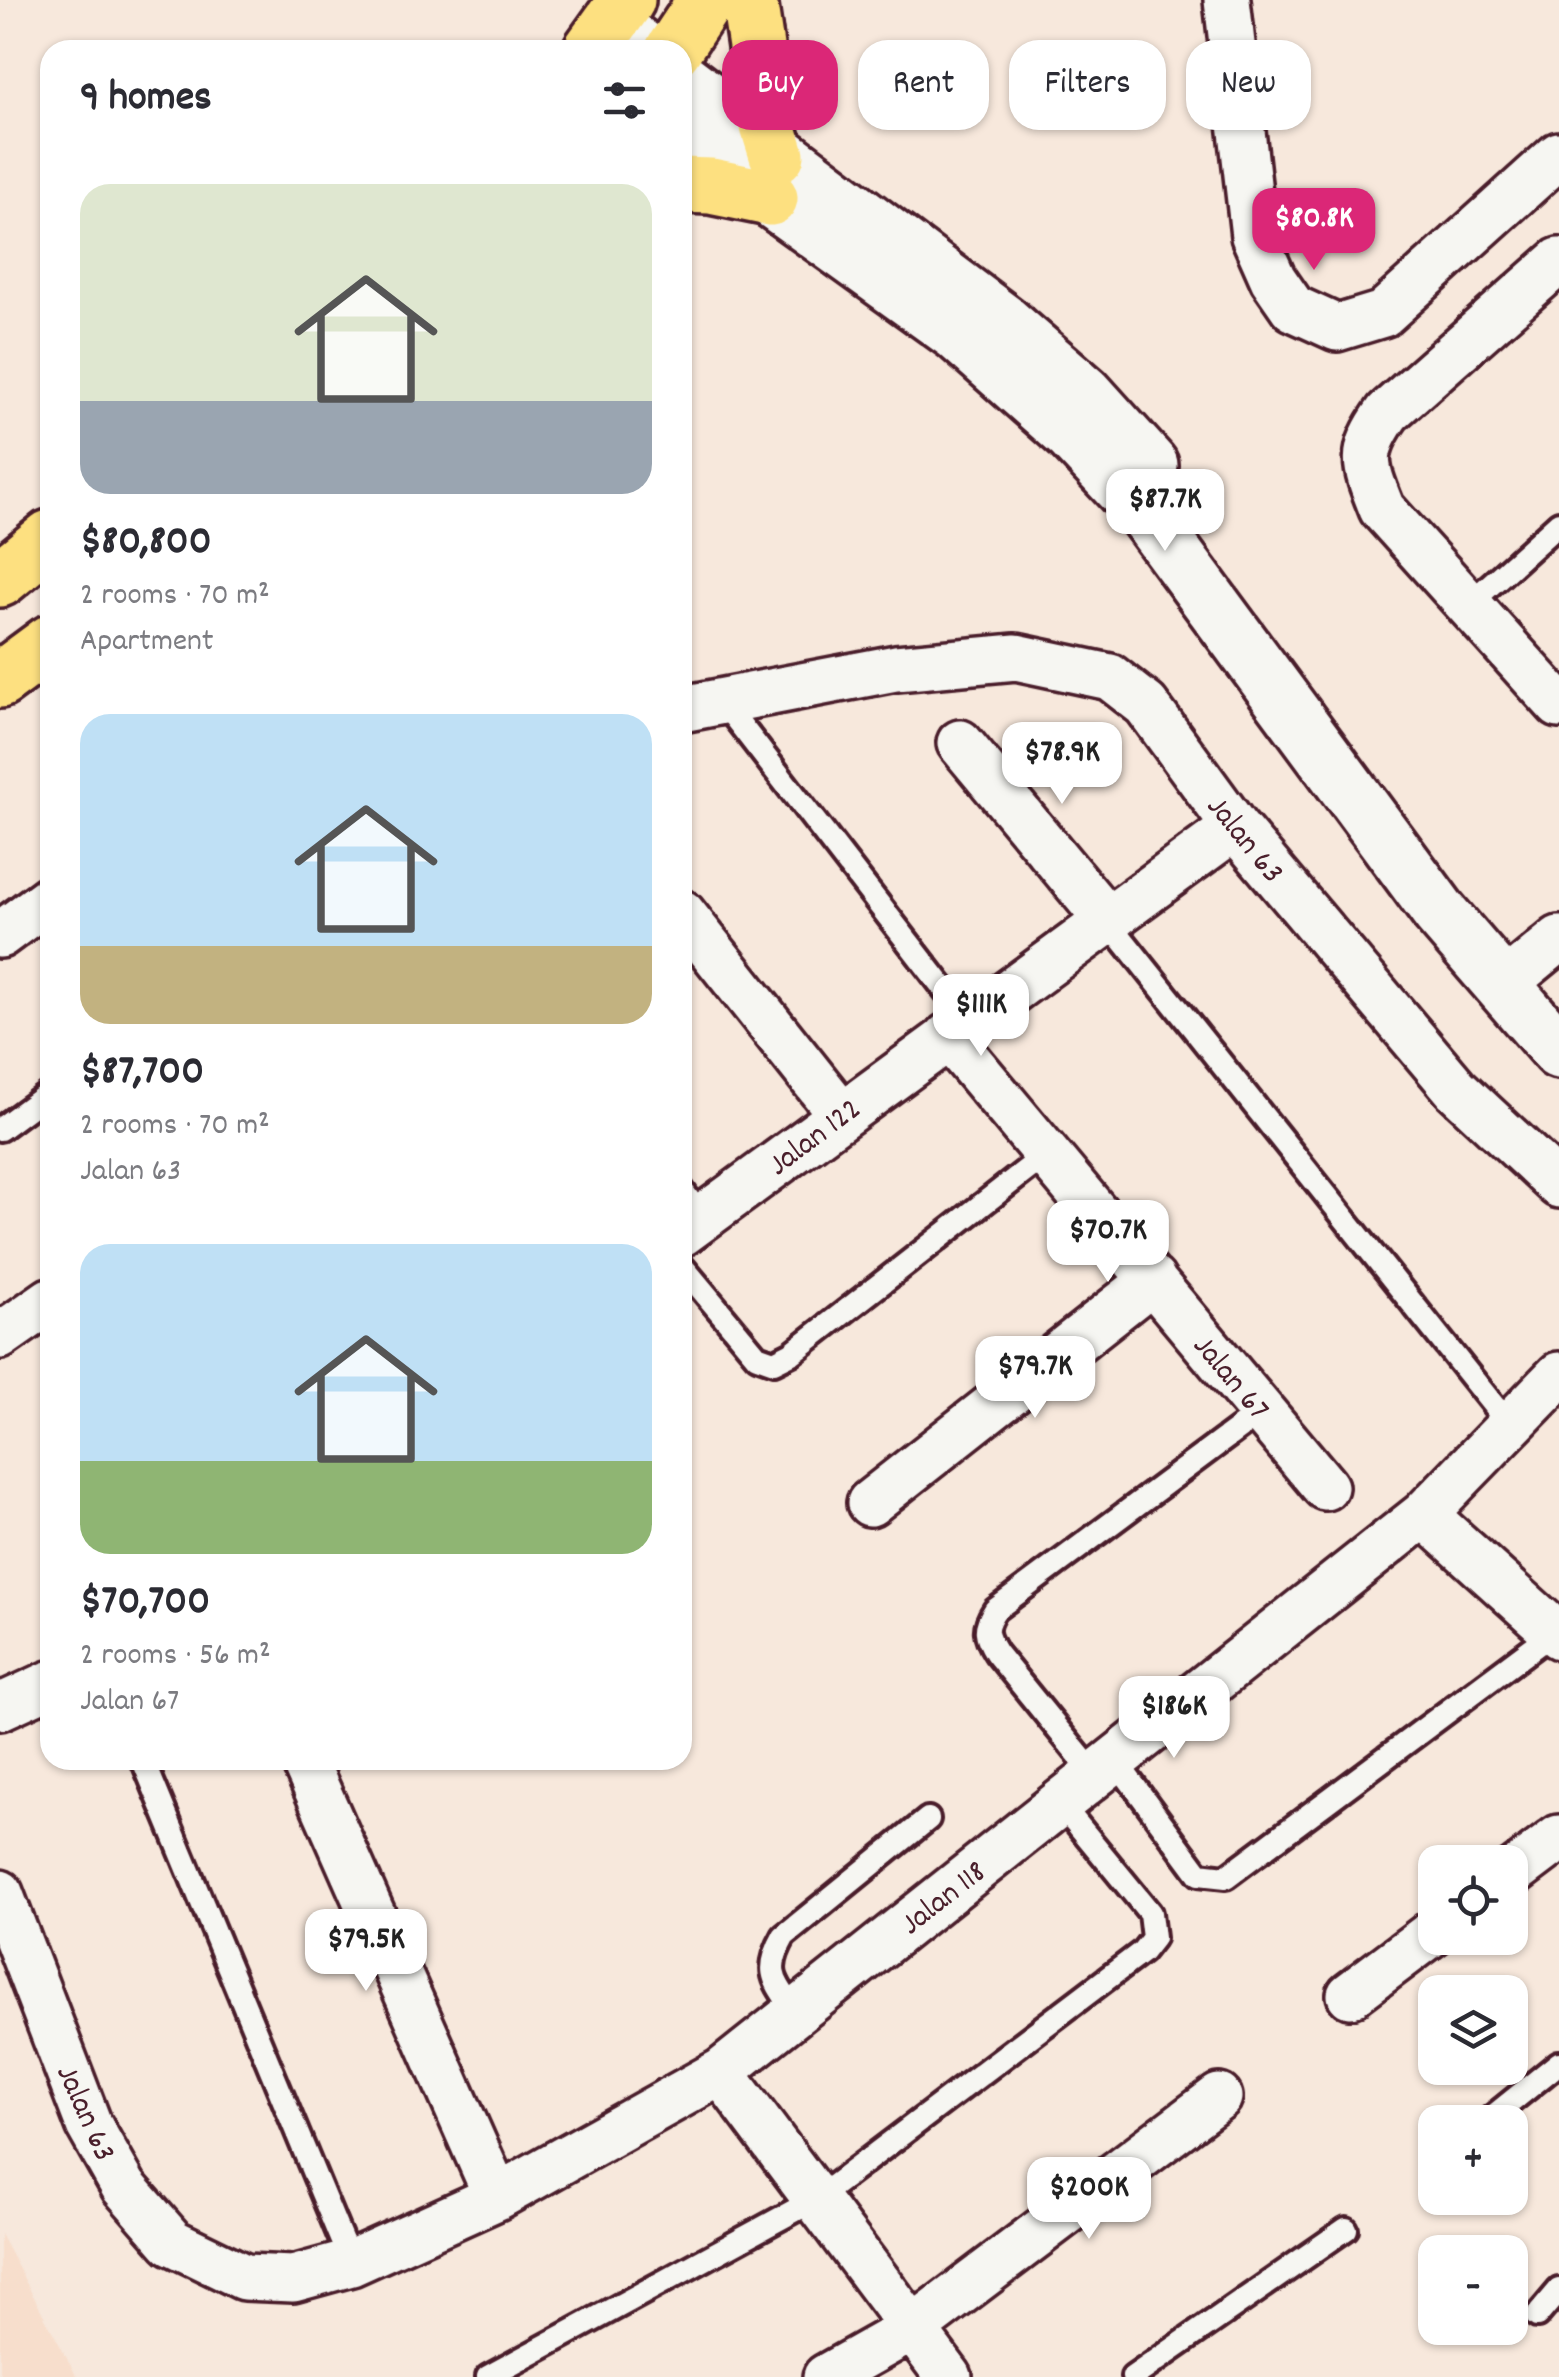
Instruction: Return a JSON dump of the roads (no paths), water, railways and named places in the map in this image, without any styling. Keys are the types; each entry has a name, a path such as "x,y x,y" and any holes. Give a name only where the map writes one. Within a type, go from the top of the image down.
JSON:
{"highway":[{"path":"680,40 706,0"},
{"path":"692,185 773,177 750,0"},
{"path":"1,576 40,546"},
{"path":"0,680 40,650"}],"street":[{"path":"1227,0 1254,236 1272,279 1294,308 1337,328 1383,314 1559,155"},
{"path":"692,91 773,177"},
{"path":"692,141 773,177 988,310 1086,393 1161,477 1500,933 1538,971 1559,1051"},
{"path":"1559,261 1388,412 1367,442 1366,471 1382,509 1559,705"},
{"name":"Jalan 63","path":"702,705 896,668 1016,657 1070,665 1110,677 1146,705 1236,826 1456,1089 1559,1185"},
{"path":"960,742 1108,920"},
{"name":"Jalan 122","path":"692,1212 841,1114 1236,826"},
{"path":"0,935 40,905"},
{"path":"692,926 841,1114"},
{"name":"Jalan 67","path":"959,1029 1047,1154 1325,1487"},
{"path":"870,1503 1153,1280"},
{"path":"0,1336 40,1307"},
{"name":"Jalan 118","path":"244,2277 293,2279 351,2263 497,2197 721,2072 1424,1514 1510,1426 1554,1390"},
{"path":"1424,1514 1556,1634"},
{"path":"0,1707 40,1689"},
{"path":"308,1770 497,2197"},
{"path":"1528,1861 1559,1838"},
{"name":"Jalan 63","path":"0,1893 89,2125 124,2187 172,2242 244,2277"},
{"path":"1350,1995 1418,1944"},
{"path":"721,2072 949,2377"},
{"path":"826,2377 913,2328 1219,2097"}],"lane":[{"path":"1468,605 1559,523"},
{"path":"702,705 959,1029"},
{"path":"1108,920 1510,1426"},
{"path":"0,1129 40,1099"},
{"path":"692,1278 757,1356 774,1362 792,1354 1047,1154"},
{"path":"1262,1411 995,1610 986,1623 985,1635 996,1653 1105,1767 1199,1874 1226,1877 1556,1634"},
{"path":"147,1770 351,2263"},
{"path":"488,2377 816,2199 1126,1964 1153,1938 1150,1913 1060,1803"},
{"path":"796,2013 772,1976 772,1956 784,1936 928,1820"},
{"path":"1507,2105 1559,2064"},
{"path":"1133,2377 1346,2229"},
{"path":"1537,2316 1559,2290"}]}
